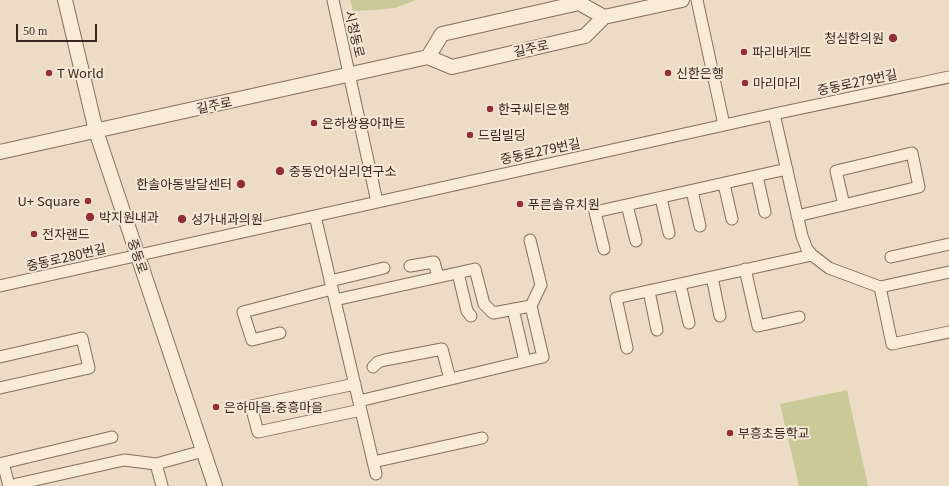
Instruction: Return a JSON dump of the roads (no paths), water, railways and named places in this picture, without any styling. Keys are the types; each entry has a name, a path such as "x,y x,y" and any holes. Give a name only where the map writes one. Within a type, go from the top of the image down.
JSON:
{"street":[{"name":"중동로","path":"65,0 96,131 215,486"},
{"name":"시청동로","path":"333,0 377,202"},
{"path":"428,57 442,34 565,6 579,3 604,17 682,0"},
{"path":"697,0 724,125"},
{"name":"길주로","path":"0,152 428,57 452,67 585,36 604,17"},
{"name":"중동로279번길","path":"138,255 774,114 949,77"},
{"path":"774,114 802,236 807,249 812,255 829,268 880,287 949,272"},
{"path":"797,216 844,205 919,187 912,153 836,171 844,205"},
{"path":"604,249 595,212 787,169"},
{"path":"757,176 765,212"},
{"path":"724,184 732,219"},
{"path":"692,191 700,226"},
{"path":"661,198 669,232"},
{"path":"628,205 636,241"},
{"path":"315,216 376,474"},
{"path":"355,384 251,406 258,432 360,406 450,379 543,357 531,306 541,285 530,240"},
{"path":"892,257 949,244"},
{"name":"중동로280번길","path":"0,286 138,255"},
{"path":"627,348 616,298 812,255"},
{"path":"410,266 434,262 438,277"},
{"path":"332,290 384,268"},
{"path":"280,333 252,340 244,312 332,290 438,277 475,269 484,304 492,313 531,306"},
{"path":"745,269 758,326 799,317"},
{"path":"458,273 466,311 471,316"},
{"path":"712,277 720,316"},
{"path":"680,284 689,323"},
{"path":"880,287 892,344 949,332"},
{"path":"649,291 657,330"},
{"path":"513,309 525,361"},
{"path":"0,357 82,338 89,368 0,388"},
{"path":"373,367 378,362 442,349 450,379"},
{"path":"112,438 4,463 9,486 124,460 156,464 203,451"},
{"path":"373,462 482,438"},
{"path":"156,464 162,486"}],"place":[{"name":"청심한의원","path":"893,38"},
{"name":"파리바게뜨","path":"744,52"},
{"name":"T World","path":"49,73"},
{"name":"신한은행","path":"668,73"},
{"name":"마리마리","path":"745,83"},
{"name":"한국씨티은행","path":"490,109"},
{"name":"은하쌍용아파트","path":"314,123"},
{"name":"드림빌딩","path":"470,135"},
{"name":"중동언어심리연구소","path":"280,171"},
{"name":"한솔아동발달센터","path":"241,184"},
{"name":"U+ Square","path":"88,201"},
{"name":"푸른솔유치원","path":"520,204"},
{"name":"박지원내과","path":"90,217"},
{"name":"성가내과의원","path":"182,219"},
{"name":"전자랜드","path":"34,234"},
{"name":"은하마을.중흥마을","path":"216,407"},
{"name":"부흥초등학교","path":"730,433"}]}
